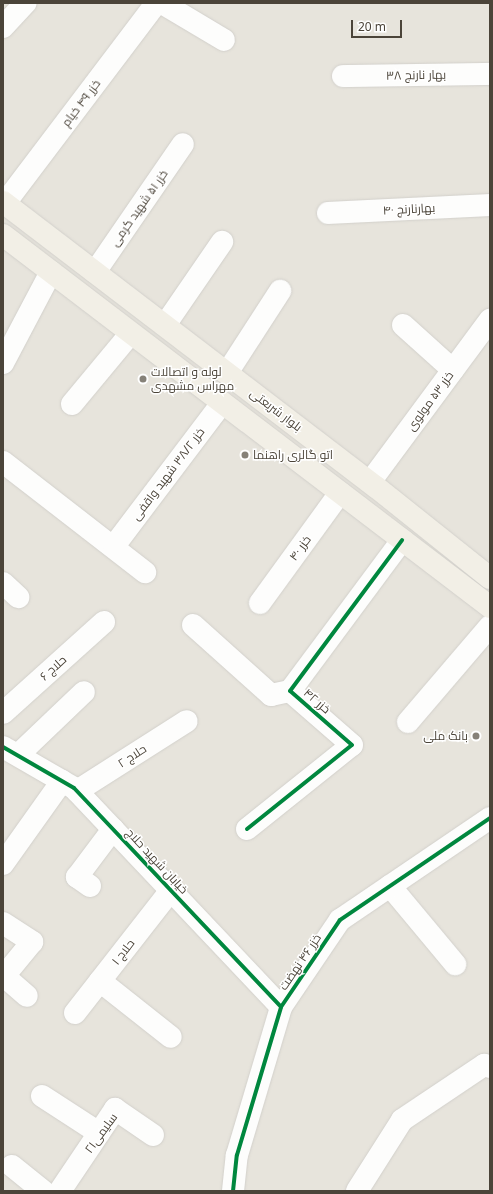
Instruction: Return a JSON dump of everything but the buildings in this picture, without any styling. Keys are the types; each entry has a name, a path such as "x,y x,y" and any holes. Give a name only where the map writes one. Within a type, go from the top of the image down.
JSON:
{"main road":[{"name":"بلوار شریعتی","path":"4,202 370,482 490,578"},
{"path":"3,235 490,607"}],"street":[{"path":"3,27 25,3"},
{"name":"خزر ۴۹ خیام","path":"4,202 156,3"},
{"path":"162,3 224,40"},
{"name":"بهار نارنج ۳۸","path":"343,76 490,74"},
{"name":"خزر ۵۱ شهید کرمی","path":"95,272 183,144"},
{"name":"بهارنارنج ۴۰","path":"328,213 490,206"},
{"path":"165,326 222,242"},
{"path":"3,363 51,272"},
{"path":"227,373 280,291"},
{"name":"خزر ۵۳ مولوی","path":"370,482 490,320"},
{"path":"403,324 453,370"},
{"path":"72,404 131,333"},
{"name":"خزر ۳۸/۲ شهید واقفی","path":"114,546 222,403"},
{"path":"3,462 146,572"},
{"name":"خزر ۴۰","path":"260,603 340,493"},
{"name":"خزر ۴۲","path":"247,829 352,745 290,691 402,540"},
{"name":"حلاج ۶","path":"3,713 104,622"},
{"path":"193,625 270,695 290,691"},
{"path":"408,722 490,626"},
{"path":"10,751 84,692"},
{"name":"حلاج ۲","path":"70,786 187,721"},
{"name":"خیابان شهید حلاج","path":"10,751 70,786 113,829 281,1007"},
{"path":"3,864 70,786"},
{"name":"خزر ۴۶ نهضت","path":"233,1191 237,1154 281,1007 340,920 490,818"},
{"path":"90,886 76,877 113,829"},
{"path":"390,886 455,964"},
{"name":"حلاج ۱","path":"75,1013 171,890"},
{"path":"3,923 32,942 4,976 27,996"},
{"path":"100,981 171,1037"},
{"path":"357,1191 402,1120 484,1065 490,1067"},
{"path":"42,1096 99,1133"},
{"name":"سلیمی۲۱","path":"60,1191 115,1109 153,1135"},
{"path":"12,1166 43,1191"}],"shaded area":[{"path":"3,3 490,3 490,1191 3,1191"}],"cycle path":[{"path":"247,829 352,745 290,691 402,540"},
{"path":"3,747 74,788 281,1007"},
{"path":"233,1191 237,1155 281,1007 340,920 490,818"}],"place":[{"name":"لوله و اتصالات مهراس مشهدی","path":"143,379"},
{"name":"اتو گالری راهنما","path":"245,455"},
{"name":"بانک ملی","path":"476,736"}]}
